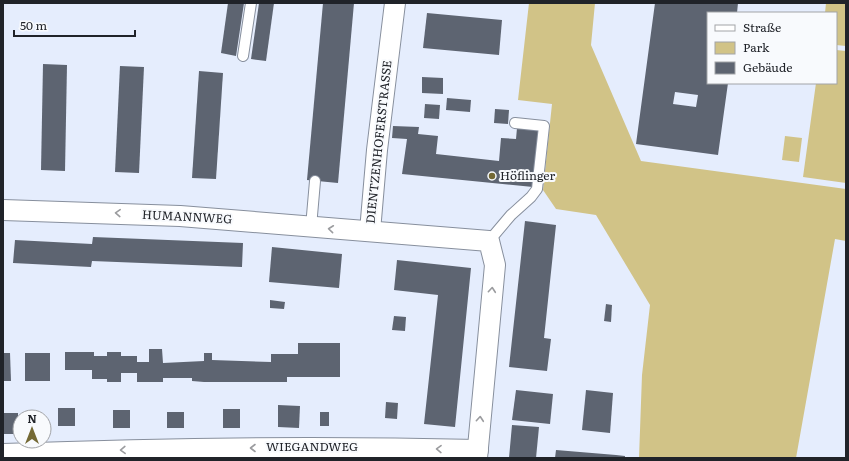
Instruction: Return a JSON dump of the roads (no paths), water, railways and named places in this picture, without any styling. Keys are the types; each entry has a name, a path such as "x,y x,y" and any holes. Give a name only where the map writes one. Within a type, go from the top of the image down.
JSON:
{"street":[{"name":"DIENTZENHOFERSTRASSE","path":"395,3 376,150 370,231 489,241"},
{"name":"HUMANNWEG","path":"3,210 180,216 370,231"},
{"path":"478,454 495,265 489,241"},
{"name":"WIEGANDWEG","path":"3,454 153,448 352,447 478,454"}],"lane":[{"path":"243,56 251,3"},
{"path":"489,241 511,215 531,197 537,189 544,126 515,123"},
{"path":"311,227 315,181"}],"place":[{"name":"Höflinger","path":"492,176"}]}
